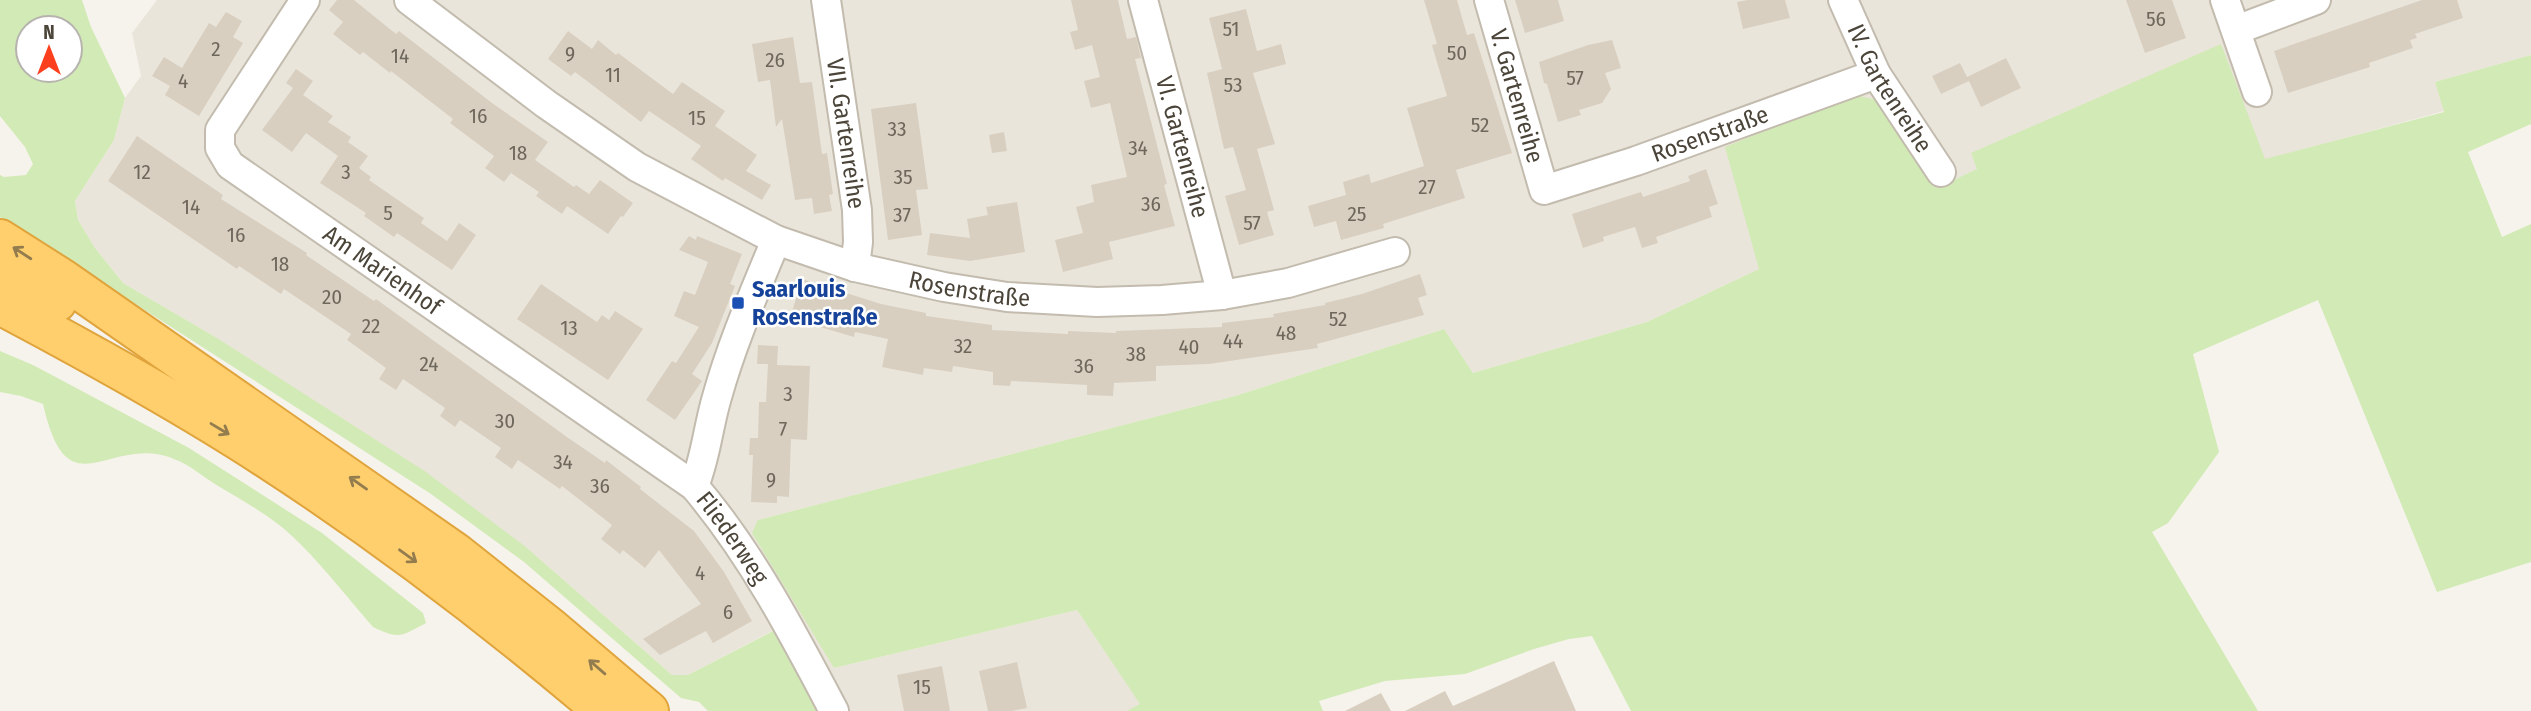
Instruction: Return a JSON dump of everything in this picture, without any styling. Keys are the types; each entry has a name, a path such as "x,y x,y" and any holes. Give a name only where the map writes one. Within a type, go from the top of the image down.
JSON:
{"highway":[{"path":"0,239 63,279 455,552 649,711"},
{"path":"0,272 174,365 280,431"},
{"path":"0,305 161,393 262,454 374,531 523,644 603,711"},
{"path":"0,323 161,393"}],"street":[{"name":"Am Marienhof","path":"305,0 220,130 220,148 230,165 694,486"},
{"name":"Rosenstraße","path":"409,0 546,104 637,167 776,240 855,267 944,287 1007,297 1097,302 1222,295 1288,283 1395,252"},
{"name":"VII. Gartenreihe","path":"826,0 857,210 858,242 855,267"},
{"name":"VI. Gartenreihe","path":"1143,0 1222,295"},
{"name":"V. Gartenreihe","path":"1489,0 1544,190"},
{"name":"IV. Gartenreihe","path":"1843,0 1876,74 1941,172"},
{"path":"2224,0 2257,92"},
{"path":"2236,30 2316,0"},
{"name":"Rosenstraße","path":"1544,190 1636,161 1876,74"},
{"name":"Fliederweg","path":"776,240 726,368 703,461 694,486 720,517 746,556 808,660 834,711"}],"shaded area":[{"path":"157,0 2531,0 2531,55 2435,82 2444,111 2264,160 1971,153 1978,169 1939,187 1888,111 1759,269 1647,322 1473,373 1444,329 1235,396 758,520 834,668 1077,610 1141,705 1127,711 818,711 772,631 688,675 672,675 526,547 217,338 123,283 95,248 78,220 75,201 114,140 125,98 141,76 132,33"}],"green space":[{"path":"0,0 82,0 91,27 125,98 114,140 75,201 78,220 95,248 123,283 217,338 426,472 526,547 672,675 688,675 773,631 818,711 708,711 699,702 681,698 524,562 431,494 0,217 0,175 26,175 33,164 25,147 0,116"},
{"path":"2221,44 2265,159 2444,112 2435,82 2531,55 2531,124 2468,152 2502,237 2531,224 2531,562 2437,592 2318,300 2193,354 2219,452 2168,523 2152,532 2258,711 1631,711 1592,636 1569,639 1534,649 1465,674 1385,681 1319,701 1323,711 1127,711 1140,704 1077,610 834,668 752,533 758,520 1235,396 1444,329 1473,373 1647,322 1759,269 1725,147 1854,95 1877,100 1888,111 1939,187 1977,169 1971,153"},
{"path":"0,351 33,365 189,448 322,533 423,613 426,623 400,635 389,634 373,627 318,562 283,528 180,461 151,453 93,463 78,463 65,456 53,437 43,404 0,392"}],"building":[{"path":"337,0 354,0 396,34 399,31 492,103 548,142 535,160 574,187 576,185 589,194 600,180 633,203 623,217 621,216 608,234 567,206 562,214 536,196 539,192 511,173 504,182 485,168 494,156 450,123 453,119 391,71 390,73 363,52 360,55 333,34 343,22 329,10"},
{"path":"1071,0 1118,0 1127,39 1136,37 1141,58 1135,59 1175,226 1109,242 1113,259 1063,272 1055,240 1083,233 1076,207 1094,202 1091,185 1127,177 1110,103 1091,108 1084,81 1100,77 1092,45 1075,50 1070,32 1078,30"},
{"path":"1424,0 1457,0 1467,35 1474,33 1512,153 1456,170 1465,198 1383,224 1384,228 1341,240 1336,221 1314,227 1308,206 1346,195 1343,182 1369,174 1371,183 1424,166 1407,108 1447,96 1432,45 1437,44"},
{"path":"1515,0 1558,0 1564,21 1525,33"},
{"path":"1785,0 1790,18 1743,29 1737,2"},
{"path":"2126,0 2172,0 2186,38 2145,53"},
{"path":"2422,0 2457,0 2463,18 2415,34 2417,38 2410,40 2413,48 2369,63 2370,67 2288,93 2274,51"},
{"path":"1246,9 1257,51 1281,44 1286,64 1253,73 1275,144 1257,149 1274,210 1267,212 1274,235 1239,245 1225,196 1246,190 1233,147 1224,149 1207,73 1222,69 1209,18"},
{"path":"226,12 242,21 233,37 243,43 199,116 165,95 170,86 152,76 164,57 182,68 209,23 216,27"},
{"path":"568,31 592,49 598,40 673,94 682,82 725,111 715,126 757,155 746,171 771,185 762,200 725,178 723,181 691,159 701,146 649,111 641,122 575,72 571,76 548,59"},
{"path":"793,37 800,83 812,82 822,154 827,153 833,194 829,195 832,211 814,214 812,198 795,200 782,119 776,127 770,80 758,82 752,44"},
{"path":"1612,40 1621,68 1605,73 1611,89 1602,103 1579,110 1581,115 1558,122 1539,62 1588,45"},
{"path":"2006,58 2021,88 1981,107 1969,81 1941,94 1932,76 1960,63 1967,77"},
{"path":"296,69 313,81 303,95 333,116 328,122 351,137 348,142 368,156 359,168 371,177 369,180 424,218 421,223 447,241 459,223 476,235 452,270 397,233 394,237 364,216 366,213 320,183 338,156 306,133 292,152 262,130 293,88 286,83"},
{"path":"916,103 928,189 916,190 922,235 888,240 871,109"},
{"path":"1004,132 1007,151 992,153 989,135"},
{"path":"137,136 223,195 221,199 307,253 306,255 374,301 376,299 641,487 640,489 694,531 724,572 752,621 713,643 706,631 660,655 643,639 701,604 659,550 645,568 623,550 620,554 601,539 612,525 562,486 560,489 518,460 512,469 495,457 501,448 460,420 455,427 440,416 445,408 403,379 396,390 379,379 386,368 347,340 351,334 284,289 281,294 239,266 237,269 108,181"},
{"path":"1706,169 1718,204 1709,207 1712,217 1656,237 1658,243 1642,248 1635,227 1603,237 1604,241 1583,248 1572,214 1641,192 1643,197 1690,181 1688,176"},
{"path":"1017,202 1025,252 970,261 927,255 930,233 970,238 967,219 988,215 986,207"},
{"path":"689,236 696,240 697,236 742,254 730,284 735,286 712,343 692,374 702,381 675,420 646,400 672,361 676,363 699,327 674,316 684,291 695,295 708,262 679,250"},
{"path":"1420,274 1427,295 1418,298 1424,315 1317,344 1318,348 1209,364 1156,366 1156,381 1114,383 1113,396 1087,395 1087,385 1011,381 1010,386 993,385 993,372 953,366 952,372 924,368 923,375 882,367 888,339 855,332 854,337 790,318 802,279 881,304 926,313 926,316 992,325 992,330 1068,334 1068,331 1116,333 1222,327 1222,323 1274,317 1273,314 1325,305"},
{"path":"541,284 597,322 602,315 609,320 615,311 643,329 608,380 517,319"},
{"path":"758,345 778,346 776,365 810,366 807,440 791,439 789,497 777,496 777,503 751,502 753,455 749,455 750,438 758,438 759,402 766,402 768,364 757,364"},
{"path":"1554,661 1576,711 1405,711 1445,691 1453,706"},
{"path":"1017,662 1027,708 988,711 979,671"},
{"path":"942,666 950,711 904,711 897,675"},
{"path":"1381,693 1391,711 1345,711"}],"place":[{"name":"Saarlouis Rosenstraße","path":"738,303"}]}
